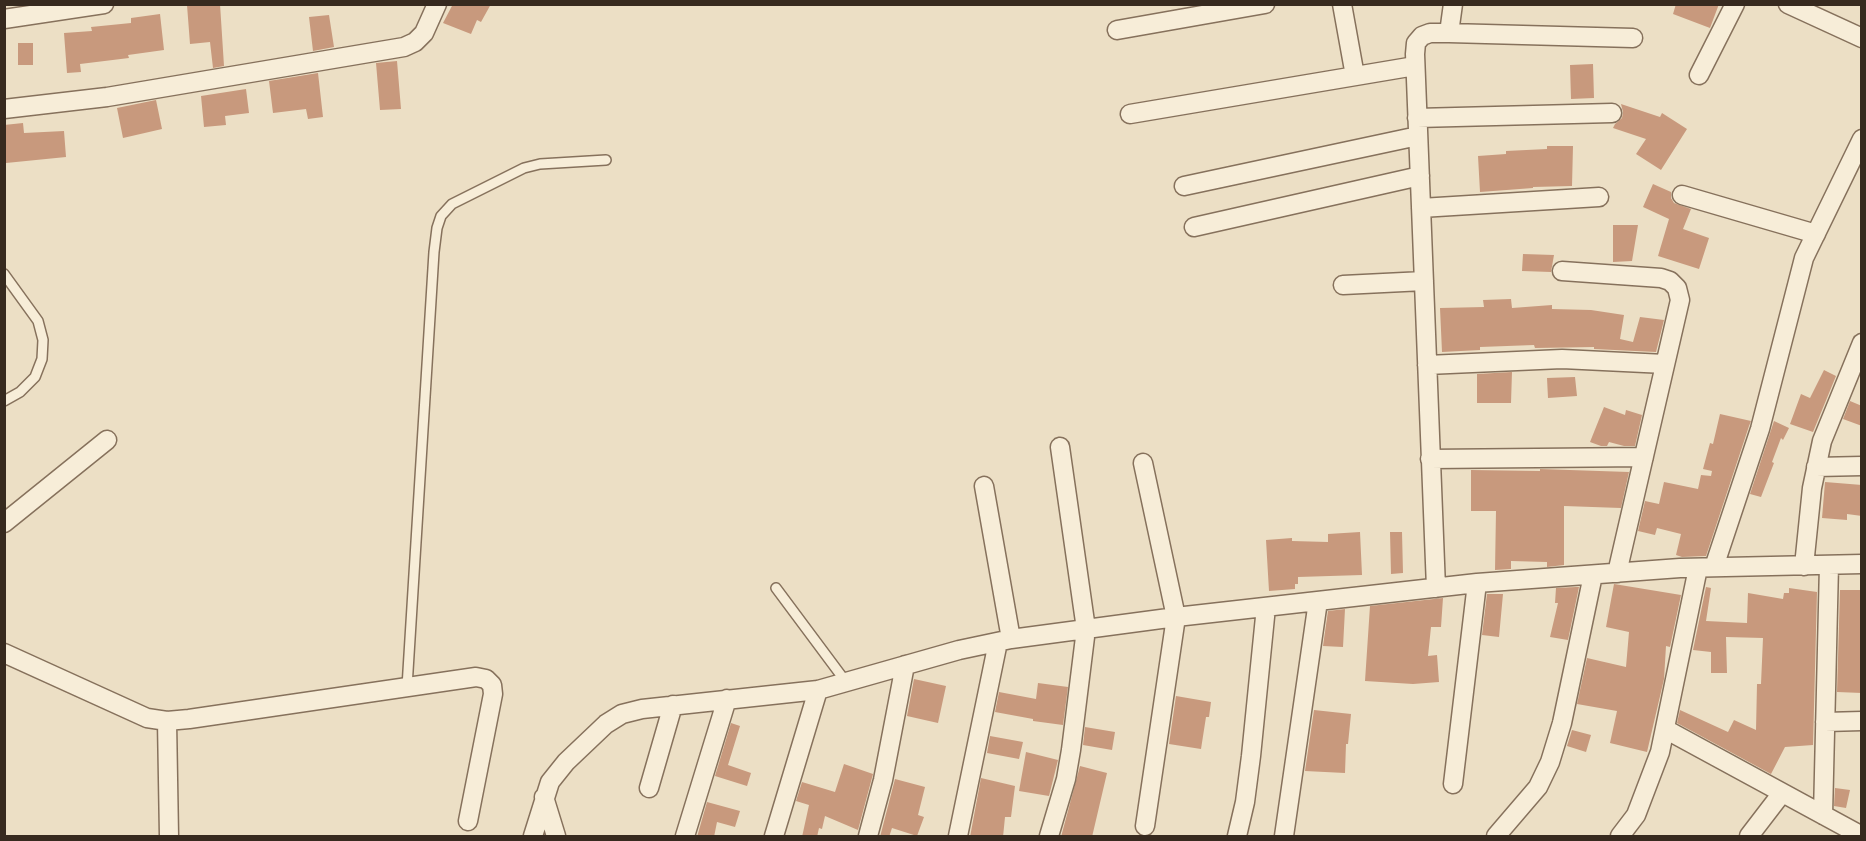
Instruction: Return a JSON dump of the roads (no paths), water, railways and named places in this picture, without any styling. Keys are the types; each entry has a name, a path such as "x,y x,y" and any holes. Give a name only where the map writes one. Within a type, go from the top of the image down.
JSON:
{"street":[{"path":"4,19 104,4"},
{"path":"4,109 107,97 404,47 415,42 424,33 437,4"},
{"path":"1117,30 1265,4"},
{"path":"1342,4 1354,76"},
{"path":"1449,33 1453,4"},
{"path":"1699,75 1735,4"},
{"path":"1788,4 1862,38"},
{"path":"1436,588 1415,66 1416,43 1422,36 1430,33 1633,38"},
{"path":"1130,114 1415,66"},
{"path":"1184,186 1418,127 1612,113"},
{"path":"1620,837 1636,815 1660,752 1706,568 1760,429 1804,258 1862,139"},
{"path":"1194,227 1420,176"},
{"path":"1682,195 1816,234"},
{"path":"1421,208 1599,197"},
{"path":"1562,271 1661,278 1670,281 1677,288 1680,300 1617,573"},
{"path":"1343,285 1424,280"},
{"path":"1804,566 1812,488 1822,441 1862,344"},
{"path":"1427,365 1562,359 1665,364"},
{"path":"4,523 107,440"},
{"path":"1049,837 1066,779 1086,629 1060,447"},
{"path":"1430,459 1644,457"},
{"path":"1143,463 1176,616 1145,826"},
{"path":"1816,466 1862,466"},
{"path":"958,837 1004,640 984,486"},
{"path":"532,837 550,782 566,762 606,724 622,714 642,709 818,690 1004,640 1176,616 1477,583 1706,568 1862,564"},
{"path":"1822,815 1829,565"},
{"path":"1496,837 1538,787 1550,762 1562,723 1593,575"},
{"path":"1453,784 1477,583"},
{"path":"1284,837 1318,601"},
{"path":"1237,837 1245,802 1251,756 1266,607"},
{"path":"4,653 147,718 167,721 476,677 486,679 492,685 493,694 468,821"},
{"path":"868,837 884,780 905,665"},
{"path":"774,837 818,690"},
{"path":"685,837 727,699"},
{"path":"650,788 673,705"},
{"path":"167,721 169,837"},
{"path":"1825,722 1862,721"},
{"path":"1665,729 1862,836"},
{"path":"1749,837 1782,792"},
{"path":"544,797 556,837"}],"lane":[{"path":"407,687 434,252 441,216 452,204 524,168 540,164 606,160"},
{"path":"4,274 39,321 43,340 42,359 35,377 21,392 4,401"},
{"path":"776,588 846,682"}]}
